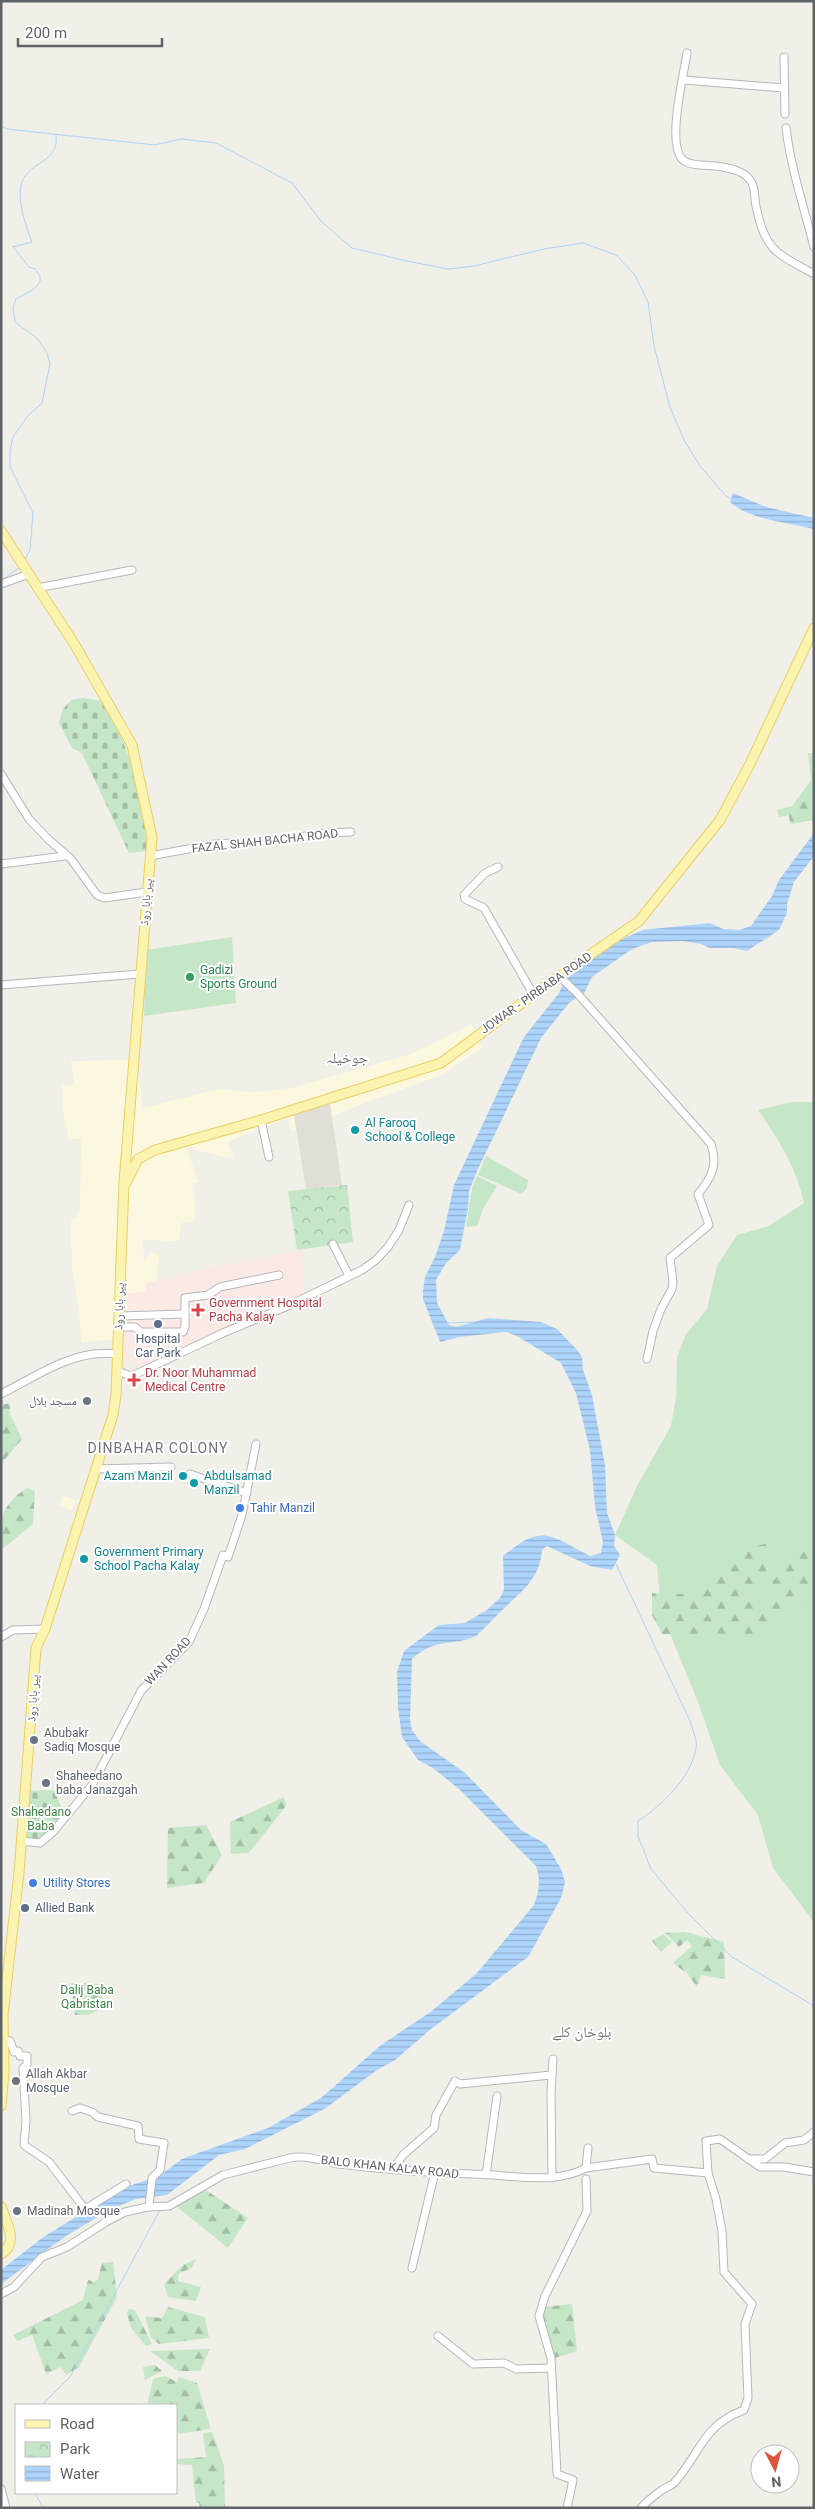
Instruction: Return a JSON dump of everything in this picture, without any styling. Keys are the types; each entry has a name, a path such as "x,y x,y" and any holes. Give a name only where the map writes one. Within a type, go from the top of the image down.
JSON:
{"main road":[{"name":"پیر بابا روڈ","path":"1,531 74,645 132,746 152,837 139,974 124,1189 117,1383 113,1416 45,1629 36,1648 21,1841 3,2015 1,2106"},
{"name":"JOWAR - PIRBABA ROAD","path":"145,1154 261,1120 441,1063 533,994 563,979 639,921 720,820 750,764 814,628"},
{"path":"127,1147 134,1153 145,1154"},
{"path":"124,1189 138,1160 145,1154"},
{"path":"1,2207 10,2233 11,2243 7,2250 1,2254"}],"street":[{"path":"687,53 676,122 676,146 680,158 687,163 730,168 750,180 760,225 769,245 814,274"},
{"path":"784,57 784,114"},
{"path":"684,80 784,88"},
{"path":"786,128 790,162 794,170 797,190 814,247"},
{"path":"37,588 132,570"},
{"path":"1,584 29,574"},
{"path":"1,774 29,819 83,875 97,895 104,898 147,892"},
{"name":"FAZAL SHAH BACHA ROAD","path":"150,856 215,844 280,840 325,833 351,832"},
{"path":"1,864 65,856"},
{"path":"498,867 485,873 464,895 465,899 484,908 533,994"},
{"path":"1,985 139,974"},
{"path":"563,979 578,993 711,1144 714,1155 715,1164 708,1182 698,1194 709,1225 670,1258 672,1289 664,1301 653,1331 647,1359"},
{"path":"261,1120 269,1157"},
{"path":"117,1383 120,1372 132,1376 349,1276 376,1260 388,1247 399,1230 409,1205"},
{"path":"333,1244 349,1276"},
{"path":"118,1327 135,1327 140,1332 183,1332 185,1328 187,1297 208,1295 220,1287 279,1275"},
{"path":"119,1316 185,1314"},
{"path":"135,1327 141,1315"},
{"path":"1,1394 41,1372 62,1364 95,1354 117,1353"},
{"name":"WAN ROAD","path":"21,1841 40,1843 53,1832 92,1785 141,1691 189,1642 204,1608 219,1563 223,1555 228,1557 237,1532 247,1493 256,1444"},
{"path":"96,1469 172,1467"},
{"path":"190,1474 247,1493"},
{"path":"1,1637 13,1630 45,1629"},
{"path":"3,2040 10,2041 14,2052 18,2051 20,2056 27,2056 27,2065 23,2068 26,2121 24,2146 48,2162 85,2209 126,2184"},
{"path":"552,2178 551,2075 553,2059"},
{"path":"394,2168 403,2155 434,2128 436,2115 455,2082 460,2084 551,2075"},
{"path":"486,2175 497,2096"},
{"path":"72,2111 80,2108 92,2112 98,2117 138,2126 139,2139 164,2143 160,2170 152,2178 149,2207"},
{"path":"747,2159 765,2159 785,2144 804,2140 814,2132"},
{"path":"641,2508 663,2489 674,2484 694,2455 699,2444 722,2421 744,2410 748,2398 745,2324 752,2304 724,2272 722,2232 716,2198 708,2173 706,2141 720,2139 760,2167 784,2167 814,2172"},
{"path":"586,2168 588,2148"},
{"name":"BALO KHAN KALAY ROAD","path":"2,2294 14,2286 42,2257 67,2247 125,2212 149,2207 169,2206 223,2175 294,2157 338,2164 435,2172 552,2178 572,2174 586,2168 652,2160 654,2168 708,2173"},
{"path":"412,2268 435,2172"},
{"path":"567,2508 573,2480 557,2474 551,2358 539,2316 545,2296 587,2211 586,2179"},
{"path":"438,2336 473,2364 504,2363 516,2369 551,2368"},
{"path":"1,2489 6,2508"}],"shaded area":[{"path":"472,1024 481,1048 442,1075 292,1132 287,1118 242,1136 228,1142 234,1159 187,1148 198,1182 192,1184 195,1199 195,1221 181,1223 179,1241 143,1240 144,1261 152,1253 159,1255 154,1299 131,1337 81,1343 80,1319 72,1267 71,1221 80,1213 81,1139 69,1139 63,1111 62,1086 74,1085 71,1061 136,1060 143,1108 218,1089 253,1092 288,1089 411,1054"},
{"path":"329,1097 342,1185 306,1189 293,1109"},
{"name":"Government Hospital Pacha Kalay","path":"301,1250 304,1298 147,1372 117,1353 120,1294 145,1292 146,1283 198,1270"},
{"path":"62,1496 75,1500 72,1510 59,1506"},
{"path":"36,1696 40,1696 38,1724 33,1723"}],"green space":[{"path":"82,698 102,701 119,733 140,795 144,815 146,851 129,853 82,753 72,748 59,723 63,709 71,700"},
{"path":"808,753 814,753 814,820 790,824 789,815 779,817 777,810 792,806 811,780"},
{"name":"Gadizi Sports Ground","path":"232,937 236,1003 144,1016 146,950"},
{"path":"792,1102 814,1102 814,1922 773,1868 758,1815 720,1765 698,1702 661,1612 657,1565 615,1535 638,1484 671,1426 676,1397 677,1357 686,1334 707,1309 717,1266 737,1235 769,1226 804,1203 801,1190 786,1154 758,1110"},
{"path":"486,1156 528,1180 527,1188 522,1194 478,1175"},
{"path":"477,1176 497,1186 483,1209 477,1226 466,1227 472,1188"},
{"path":"347,1185 353,1242 297,1250 288,1191"},
{"path":"10,1403 10,1414 22,1439 1,1464 1,1405"},
{"path":"27,1488 35,1491 33,1524 1,1550 1,1529 4,1514 12,1501"},
{"path":"775,1541 776,1550 769,1555 765,1565 767,1573 765,1580 742,1589 743,1598 752,1604 767,1601 773,1595 772,1582 800,1552 814,1545 814,1596 781,1615 753,1636 730,1640 704,1636 662,1634 652,1615 652,1593 683,1594 699,1588 738,1551"},
{"name":"Shahedano Baba","path":"54,1790 61,1806 58,1811 65,1815 45,1840 21,1841 25,1791"},
{"path":"284,1797 286,1806 249,1853 231,1854 230,1822"},
{"path":"206,1825 222,1855 204,1883 167,1888 168,1828"},
{"path":"685,1932 724,1942 725,1979 701,1975 697,1987 686,1972 693,1963 685,1972 673,1963 692,1946 687,1940 679,1947 665,1933"},
{"path":"663,1934 672,1942 661,1952 652,1941"},
{"name":"Dalij Baba Qabristan","path":"71,1983 101,1984 103,2008 88,2015 75,2015"},
{"path":"203,2188 248,2218 228,2248 176,2206"},
{"path":"196,2259 192,2268 179,2273 178,2281 201,2287 196,2301 168,2297 164,2284 183,2265"},
{"path":"113,2262 117,2297 79,2367 66,2375 61,2367 46,2374 32,2335 17,2341 13,2335 83,2300 88,2280 94,2282 98,2279 102,2263"},
{"path":"572,2304 577,2351 555,2358 541,2317 543,2307"},
{"path":"168,2307 205,2317 209,2338 159,2344 151,2337 145,2316 162,2318"},
{"path":"129,2309 135,2310 152,2344 146,2346 131,2328 127,2313"},
{"path":"210,2349 200,2371 178,2371 150,2351"},
{"path":"155,2365 162,2371 145,2380 143,2367"},
{"path":"165,2376 177,2382 179,2377 197,2383 211,2429 178,2434 178,2404 149,2404 153,2379"},
{"path":"212,2432 224,2465 225,2508 200,2508 199,2503 196,2503 192,2465 178,2464 178,2459 206,2457 203,2433"}],"water":[{"path":"733,493 766,507 814,518 814,529 769,520 747,513 730,502"},
{"path":"814,833 814,856 794,882 787,904 787,913 779,930 747,951 733,948 710,948 701,944 682,941 652,942 632,949 592,977 584,993 569,1003 541,1038 477,1171 469,1191 468,1208 460,1250 446,1263 436,1280 437,1303 449,1325 456,1327 488,1318 541,1322 557,1329 582,1357 583,1370 592,1395 605,1465 607,1513 615,1535 614,1546 620,1555 612,1570 590,1566 547,1546 542,1550 537,1570 527,1586 476,1636 436,1645 420,1652 412,1659 410,1720 412,1730 420,1741 465,1773 521,1830 546,1844 561,1869 565,1882 561,1898 528,1957 431,2029 395,2060 377,2070 326,2108 245,2149 219,2155 167,2195 136,2199 111,2209 66,2236 1,2284 1,2270 42,2238 108,2197 129,2186 159,2176 182,2159 268,2128 321,2098 381,2045 432,2011 477,1973 534,1905 539,1885 536,1866 459,1789 433,1768 418,1760 402,1737 398,1707 397,1672 404,1651 439,1625 465,1623 487,1610 500,1598 504,1590 503,1556 528,1539 546,1536 565,1542 590,1556 601,1553 603,1542 595,1507 590,1450 576,1393 561,1363 517,1336 506,1332 459,1337 440,1342 423,1299 425,1277 435,1257 444,1231 454,1185 524,1037 559,993 567,975 620,940 643,930 710,923 723,929 739,930 751,926 772,896 779,880"}],"waterway":[{"path":"1,126 7,129 155,145 181,139 216,143 292,183 321,221 352,248 407,261 448,269 474,266 544,249 583,243 616,255 635,275 648,302 654,346 670,407 684,440 700,466 726,496 732,499"},
{"path":"25,559 30,550 33,513 10,467 10,451 13,437 27,417 42,403 50,364 47,353 38,339 15,322 13,308 16,299 34,289 40,282 40,276 35,269 29,267 13,247 32,242 22,212 20,189 26,175 49,157 56,144 56,135"},
{"path":"2,580 20,567"},
{"path":"447,1323 473,1322"},
{"path":"616,1564 690,1721 696,1742 693,1759 682,1780 666,1799 638,1821 638,1836 651,1869 688,1913 732,1957 814,2006"},
{"path":"43,2404 70,2377 161,2208"},
{"path":"36,2494 43,2508"}],"place":[{"name":"Gadizi Sports Ground","path":"190,977"},
{"name":"Al Farooq School & College","path":"355,1130"},
{"name":"Government Hospital Pacha Kalay","path":"198,1310"},
{"name":"Hospital Car Park","path":"158,1324"},
{"name":"Dr. Noor Muhammad Medical Centre","path":"134,1380"},
{"name":"مسجد بلال","path":"87,1401"},
{"name":"Azam Manzil","path":"183,1476"},
{"name":"Abdulsamad Manzil","path":"194,1483"},
{"name":"Tahir Manzil","path":"240,1508"},
{"name":"Government Primary School Pacha Kalay","path":"84,1559"},
{"name":"Abubakr Sadiq Mosque","path":"34,1740"},
{"name":"Shaheedano baba Janazgah","path":"46,1783"},
{"name":"Utility Stores","path":"33,1883"},
{"name":"Allied Bank","path":"25,1908"},
{"name":"Allah Akbar Mosque","path":"16,2081"},
{"name":"Madinah Mosque","path":"17,2211"}],"district":[{"name":"جوخیلہ","path":"347,1058"},
{"name":"DINBAHAR COLONY","path":"158,1448"},
{"name":"بلوخان كلے","path":"582,2032"}]}
